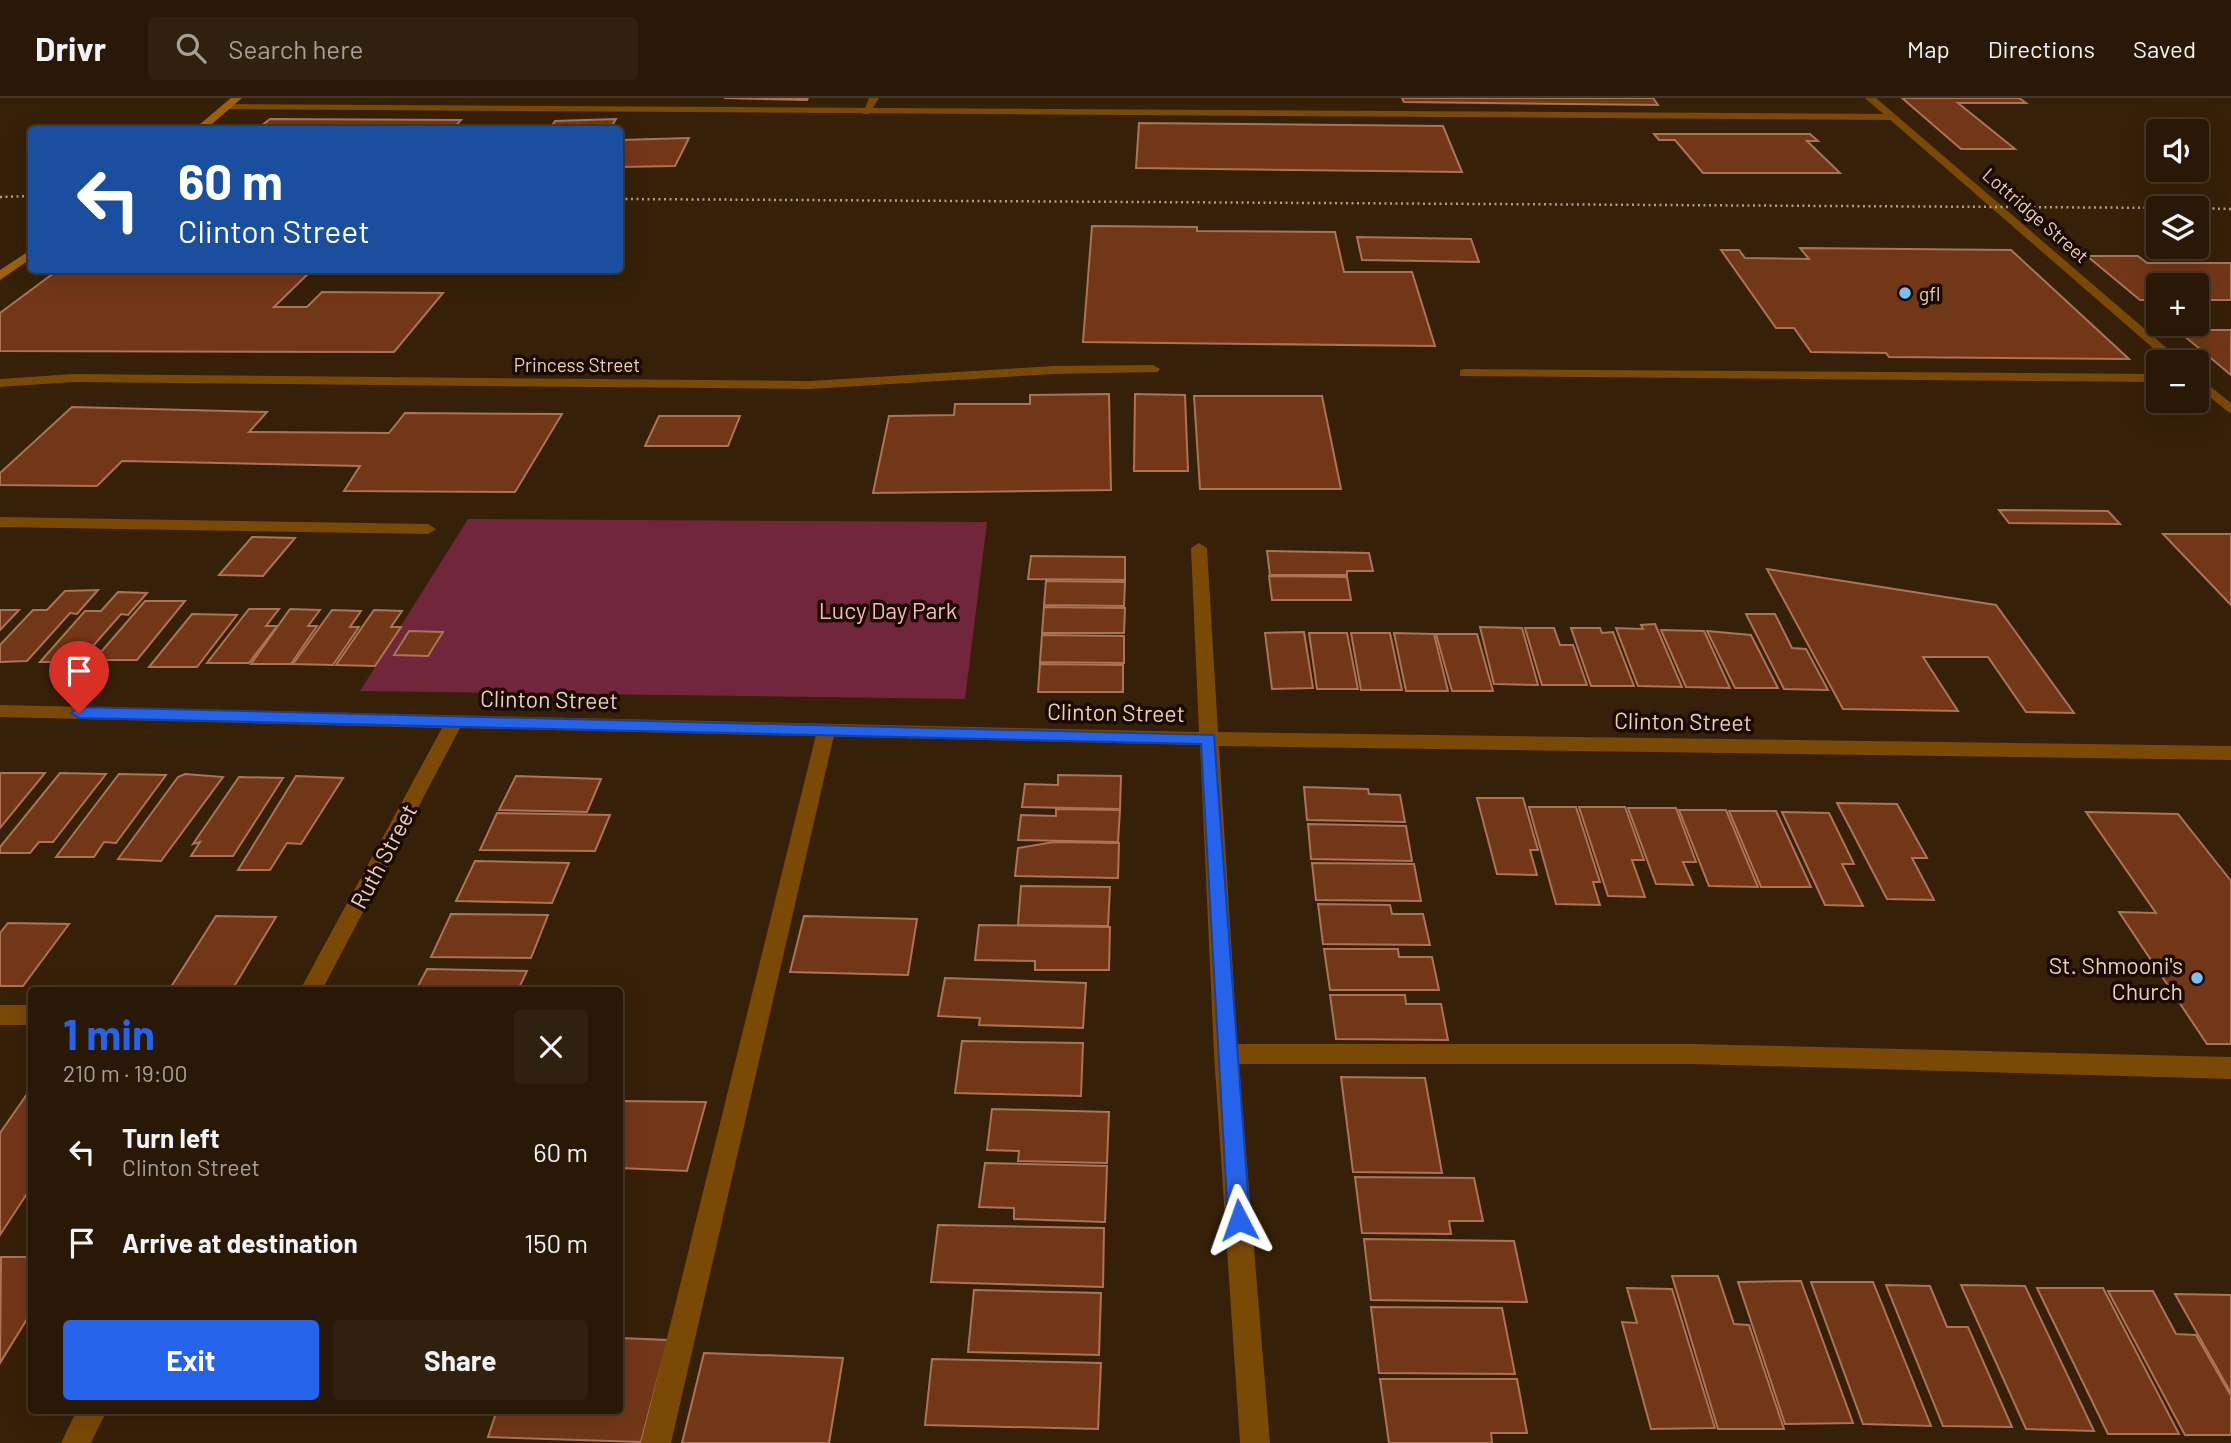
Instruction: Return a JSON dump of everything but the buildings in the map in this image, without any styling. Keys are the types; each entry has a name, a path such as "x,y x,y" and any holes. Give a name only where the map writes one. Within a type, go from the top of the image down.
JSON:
{"main road":[{"path":"203,126 237,98"},
{"path":"0,276 28,256"}],"street":[{"path":"866,112 874,98"},
{"name":"Lottridge Street","path":"1870,98 2163,350"},
{"path":"224,107 1892,117"},
{"name":"Princess Street","path":"0,383 73,378 810,385 1054,370 1153,369"},
{"path":"1465,373 2146,378"},
{"path":"2209,391 2231,410"},
{"path":"0,522 428,529"},
{"path":"1199,548 1226,1054 1255,1443"},
{"name":"Clinton Street","path":"0,711 1209,739 2231,753"},
{"name":"Ruth Street","path":"314,987 454,722"},
{"path":"656,1443 826,731"},
{"path":"0,1014 28,1015"},
{"path":"1226,1054 1693,1054 2231,1068"},
{"path":"76,1443 91,1414"}],"green space":[{"name":"Lucy Day Park","path":"468,519 987,522 965,699 360,691"}],"railway":[{"path":"0,197 28,196"},
{"path":"623,199 2146,208"},
{"path":"2209,208 2231,209"}],"place":[{"name":"gfl","path":"1905,293"},
{"name":"St. Shmooni's Church","path":"2197,978"}],"route":[{"path":"79,713 1209,739 1226,1054 1239,1220"}]}
